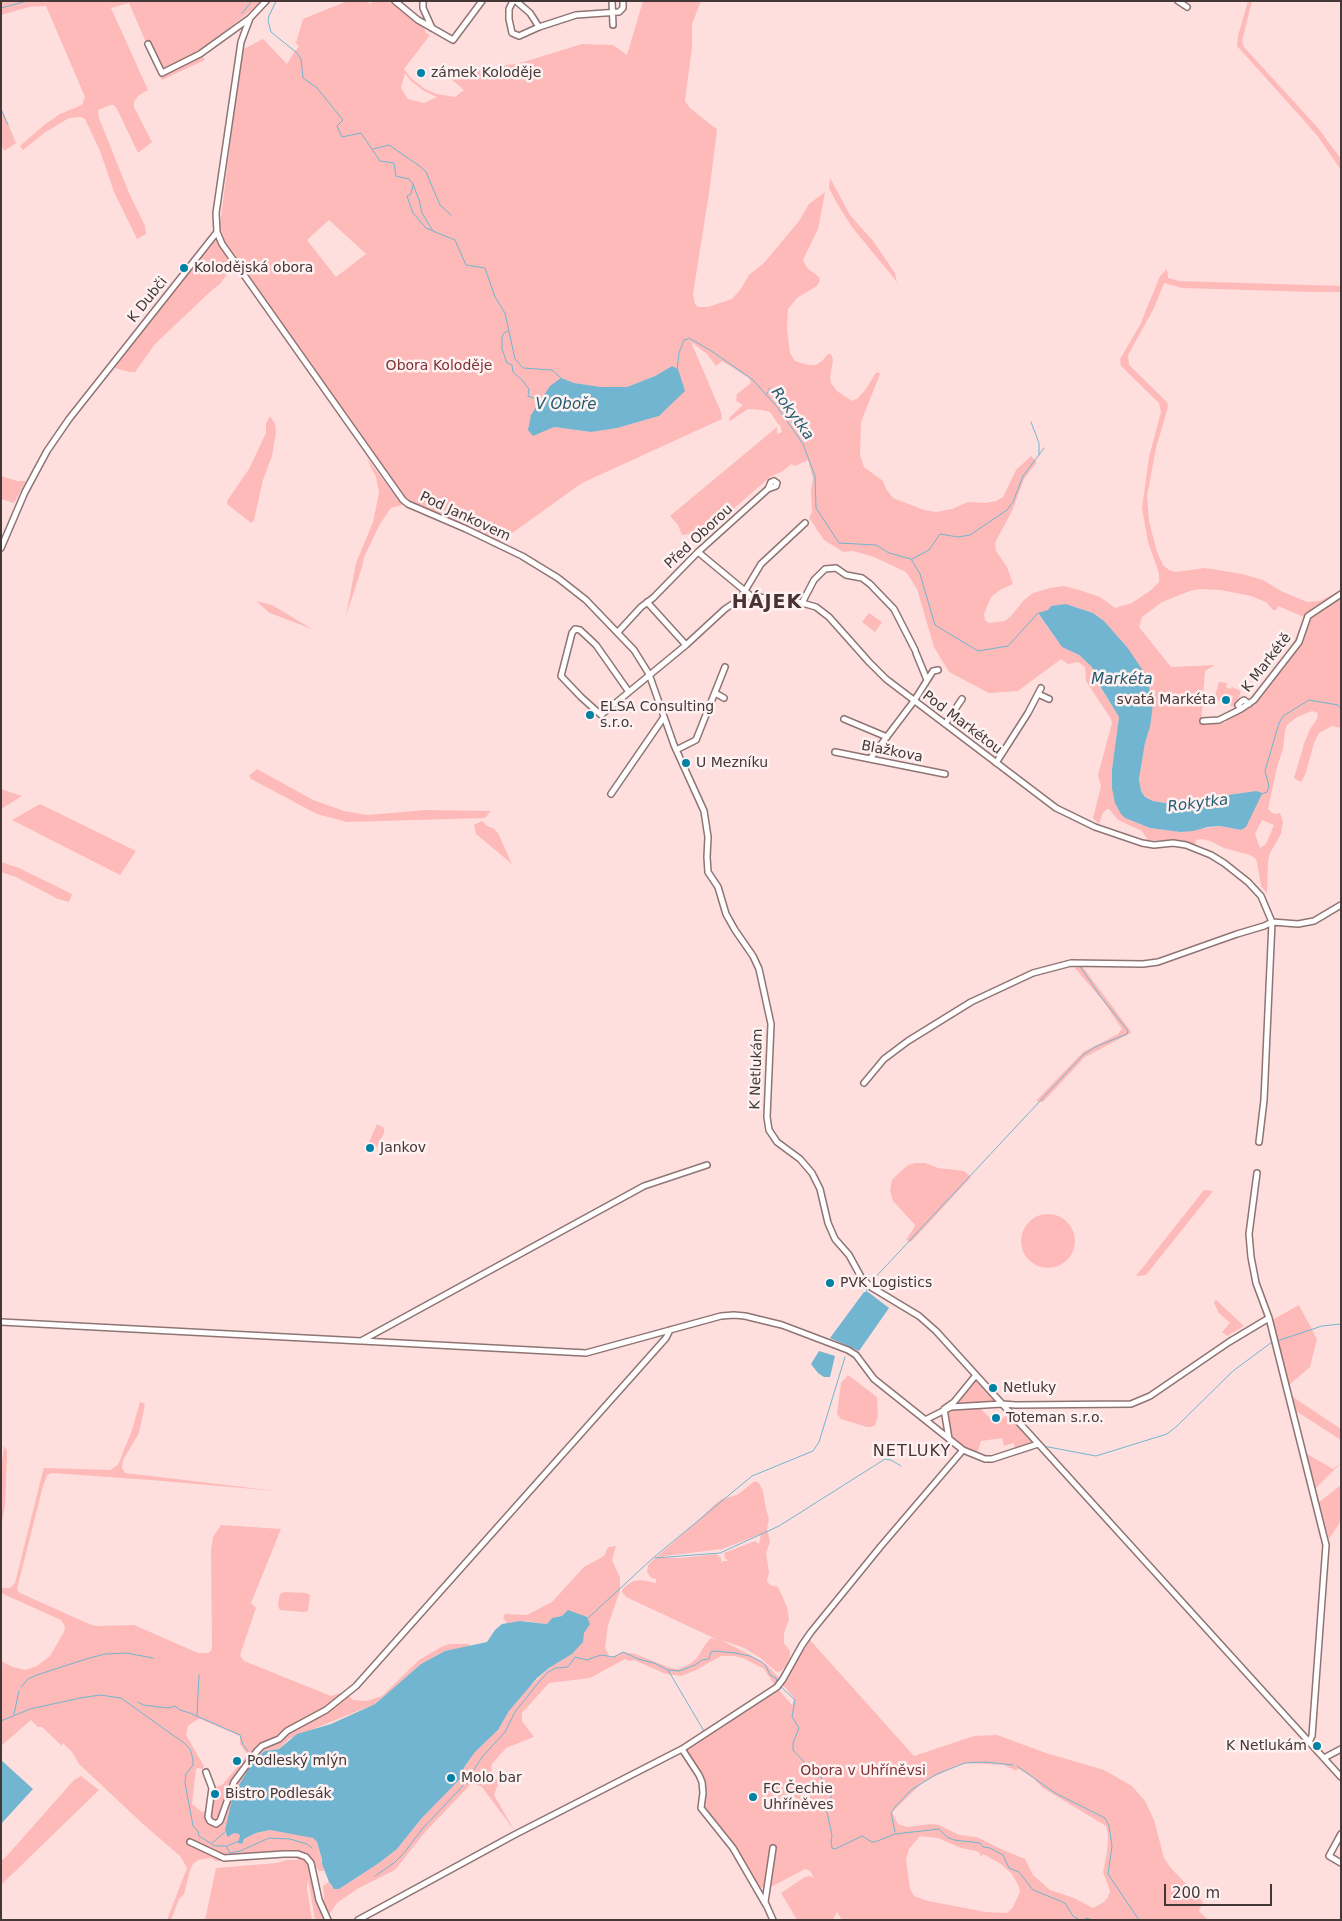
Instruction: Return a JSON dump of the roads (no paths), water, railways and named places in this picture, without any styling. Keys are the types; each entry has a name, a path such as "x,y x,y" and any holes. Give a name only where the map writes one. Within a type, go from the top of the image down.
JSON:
{"street":[{"path":"148,44 162,74 200,54 250,18 266,1"},
{"path":"395,1 432,29 453,40 482,1"},
{"path":"423,1 423,8 432,29"},
{"path":"539,27 530,13 514,1 508,14 514,35 522,36 539,27 576,15 612,13 622,10 624,6 623,1"},
{"path":"612,1 613,25"},
{"path":"1178,1 1187,7"},
{"path":"217,232 216,213 241,42 250,18"},
{"name":"K Dubči","path":"1,548 16,509 42,459 69,419 217,232"},
{"name":"Pod Jankovem","path":"217,232 222,244 403,500 529,560 558,578 586,600 634,650 649,674 676,750 704,811 708,837 707,868"},
{"name":"Před Oborou","path":"618,632 698,552 768,489"},
{"path":"740,599 760,564 805,523"},
{"path":"698,552 745,589 751,596"},
{"path":"802,603 814,580 825,568 836,568 846,575 862,578 894,609 927,680"},
{"name":"K Markétě","path":"1203,721 1215,722 1241,709 1256,698 1295,648 1301,638 1308,616 1341,594"},
{"name":"Pod Markétou","path":"628,692 596,645 580,630 575,629 572,633 561,676 601,715 686,645 725,609 740,599 751,596 802,603 816,607 823,611 880,674 1056,808 1095,827 1142,844 1186,845 1196,848 1224,863 1248,882 1261,896 1272,922"},
{"path":"647,602 686,645"},
{"path":"676,750 696,740 725,668"},
{"path":"870,759 914,701 933,671 938,670"},
{"path":"996,763 1028,713 1039,691 1049,699"},
{"path":"714,694 724,698"},
{"path":"946,724 962,699"},
{"path":"611,794 664,717"},
{"path":"844,719 887,737"},
{"name":"Blažkova","path":"835,752 945,774"},
{"name":"K Netlukám","path":"707,868 718,887 726,914 734,930 757,963 761,976 771,1024 766,1116 770,1133 777,1142 800,1159 812,1173 820,1189 830,1229 839,1244 852,1259 861,1276 882,1295 930,1325 1002,1404 1035,1445 1341,1777"},
{"path":"864,1083 884,1059 908,1040 971,1002 1033,973 1071,963 1143,964 1158,962 1272,922 1298,924 1314,921 1341,905"},
{"path":"1260,1142 1264,1100 1272,922"},
{"path":"361,1341 644,1186 707,1165"},
{"path":"1257,1173 1249,1234 1250,1257 1256,1283 1269,1318 1326,1545 1312,1736 1309,1742"},
{"path":"1,1322 586,1353 721,1316 734,1315 782,1325 856,1355 874,1379 963,1450 985,1459 992,1459 1035,1445"},
{"path":"944,1409 1002,1404 1032,1406 1131,1404 1150,1396 1229,1342 1269,1318"},
{"path":"206,1772 212,1788 208,1817 212,1823 219,1823 234,1782 257,1751 262,1746 279,1739 288,1731 326,1710 356,1686 666,1338 670,1330"},
{"path":"925,1420 954,1402 976,1375"},
{"path":"944,1409 949,1439"},
{"path":"358,1920 514,1835 682,1749 778,1685 811,1632 963,1450"},
{"path":"682,1749 700,1775 703,1794 701,1808 733,1848 773,1920"},
{"path":"1324,1758 1341,1749"},
{"path":"1341,1834 1329,1856 1341,1863"},
{"path":"190,1842 224,1858 284,1854 298,1854 306,1857 312,1866 319,1900 328,1920"},
{"path":"766,1905 766,1890 771,1871 773,1848"},
{"path":"755,1889 766,1890"}],"water":[{"name":"V Oboře","path":"672,366 678,369 685,391 659,416 617,428 591,432 554,427 533,436 528,430 531,415 550,386 561,378 574,383 601,387 627,387 655,376"},
{"name":"Markéta","path":"1066,604 1093,613 1104,621 1127,647 1146,675 1153,704 1139,779 1141,791 1145,797 1153,801 1183,806 1213,797 1256,791 1262,793 1246,827 1241,830 1220,826 1180,832 1150,828 1125,818 1121,814 1115,803 1112,788 1112,769 1119,717 1098,683 1091,666 1079,655 1062,647 1038,613 1048,610 1051,606"},
{"path":"864,1292 868,1292 889,1308 859,1351 830,1338"},
{"path":"819,1351 835,1356 830,1377 824,1377 818,1373 811,1364"},
{"path":"568,1610 587,1617 590,1624 584,1633 583,1642 572,1654 537,1678 509,1711 498,1730 475,1752 465,1766 460,1779 421,1819 397,1849 379,1863 339,1889 334,1889 322,1864 317,1842 313,1838 270,1830 256,1833 244,1839 242,1844 238,1843 239,1834 234,1833 227,1836 225,1830 233,1795 255,1758 265,1751 279,1749 297,1734 331,1724 375,1704 421,1664 445,1651 487,1642 495,1630 502,1624 520,1621 547,1624 552,1618 562,1616"},
{"path":"1,1760 33,1789 1,1824"}],"waterway":[{"name":"Rokytka","path":"1,8 27,1"},
{"path":"242,13 252,1"},
{"name":"Rokytka","path":"276,1 268,21 271,32 297,53 301,59 303,78 317,88 343,120 337,126 342,137 361,133 380,161 394,163 396,176 409,179 413,184 422,213 433,231 455,240 466,265 485,268 495,297 505,313 515,359 523,368 552,370 561,378"},
{"path":"1,109 8,125"},
{"path":"373,149 389,145 421,167 426,172 440,205 451,215"},
{"path":"413,185 411,194 407,196 413,213 426,228 433,231"},
{"path":"508,331 502,337 502,349 507,363 512,365 513,372 529,389 528,396 536,399"},
{"name":"Rokytka","path":"689,338 753,380 778,408 803,444 815,476 816,508 839,543 876,545 889,553 911,559 920,574 935,625 978,651 1008,646 1038,613"},
{"name":"Rokytka","path":"677,370 679,353 684,340 688,339"},
{"path":"767,394 770,388"},
{"path":"1031,422 1039,443 1039,455"},
{"path":"912,559 929,550 940,534 958,537 970,535 1007,510 1013,502 1023,476 1044,448"},
{"name":"Rokytka","path":"1261,794 1267,792 1269,786 1265,771 1279,723 1283,716 1309,700 1338,705 1341,709"},
{"path":"871,1282 1083,1055 1095,1047 1127,1034 1128,1031 1079,965"},
{"path":"866,1287 867,1293"},
{"path":"1277,1341 1322,1326 1341,1324"},
{"path":"1043,1446 1096,1456 1167,1434 1233,1371 1272,1342"},
{"path":"587,1619 653,1558 752,1476 813,1451 819,1442 845,1357"},
{"path":"991,1462 1033,1448"},
{"path":"655,1558 720,1553 779,1526 885,1459 901,1466"},
{"path":"375,1876 394,1863 404,1853 423,1828 462,1787 483,1756 505,1732 515,1712 548,1672 556,1668 568,1667 575,1657 587,1660 601,1655 614,1657 623,1652 668,1670 679,1671 702,1660 709,1659 711,1652 714,1651 735,1653 750,1656 762,1662 770,1675 776,1678 777,1683"},
{"path":"21,1687 28,1679 37,1675 105,1654 126,1653 153,1658"},
{"path":"668,1670 704,1731"},
{"path":"197,1716 199,1675"},
{"path":"780,1686 795,1700 792,1717 799,1728 793,1743 793,1750 808,1766 818,1772 831,1795 826,1808 832,1835 832,1848 835,1849 862,1836 875,1842 895,1834 939,1829 947,1837 954,1840 980,1843 983,1847 990,1848 1003,1855 1009,1868 1019,1872 1033,1890 1065,1903 1073,1916 1080,1920"},
{"path":"14,1714 19,1691"},
{"path":"1,1721 30,1709 80,1698 100,1695 121,1698 190,1749 193,1765 186,1774 185,1783 193,1826 198,1831 199,1836 215,1846 226,1846 230,1853 240,1851 269,1838 290,1839 307,1844 312,1848"},
{"path":"138,1702 143,1705 168,1708 175,1706 180,1710 240,1735 243,1745 248,1751"},
{"path":"895,1832 891,1813 895,1807 911,1790 937,1774 965,1763 985,1762 1013,1765"},
{"path":"1017,1766 1055,1793 1105,1818 1109,1826 1112,1846 1108,1874 1139,1920"},
{"path":"212,1843 225,1832"},
{"path":"227,1846 239,1841"},
{"path":"1083,1920 1087,1918 1092,1920"}],"place":[{"name":"zámek Koloděje","path":"421,73"},
{"name":"Kolodějská obora","path":"184,268"},
{"name":"svatá Markéta","path":"1226,700"},
{"name":"ELSA Consulting s.r.o.","path":"590,715"},
{"name":"U Mezníku","path":"686,763"},
{"name":"Jankov","path":"370,1148"},
{"name":"PVK Logistics","path":"830,1283"},
{"name":"Netluky","path":"993,1388"},
{"name":"Toteman s.r.o.","path":"996,1418"},
{"name":"K Netlukám","path":"1317,1746"},
{"name":"Podleský mlýn","path":"237,1761"},
{"name":"Molo bar","path":"451,1778"},
{"name":"Bistro Podlesák","path":"215,1794"},
{"name":"FC Čechie Uhříněves","path":"753,1797"}],"district":[{"name":"HÁJEK","path":"767,603"},
{"name":"NETLUKY","path":"912,1452"}],"park label":[{"name":"Obora Koloděje","path":"439,366"},
{"name":"Obora v Uhříněvsi","path":"863,1771"}]}
